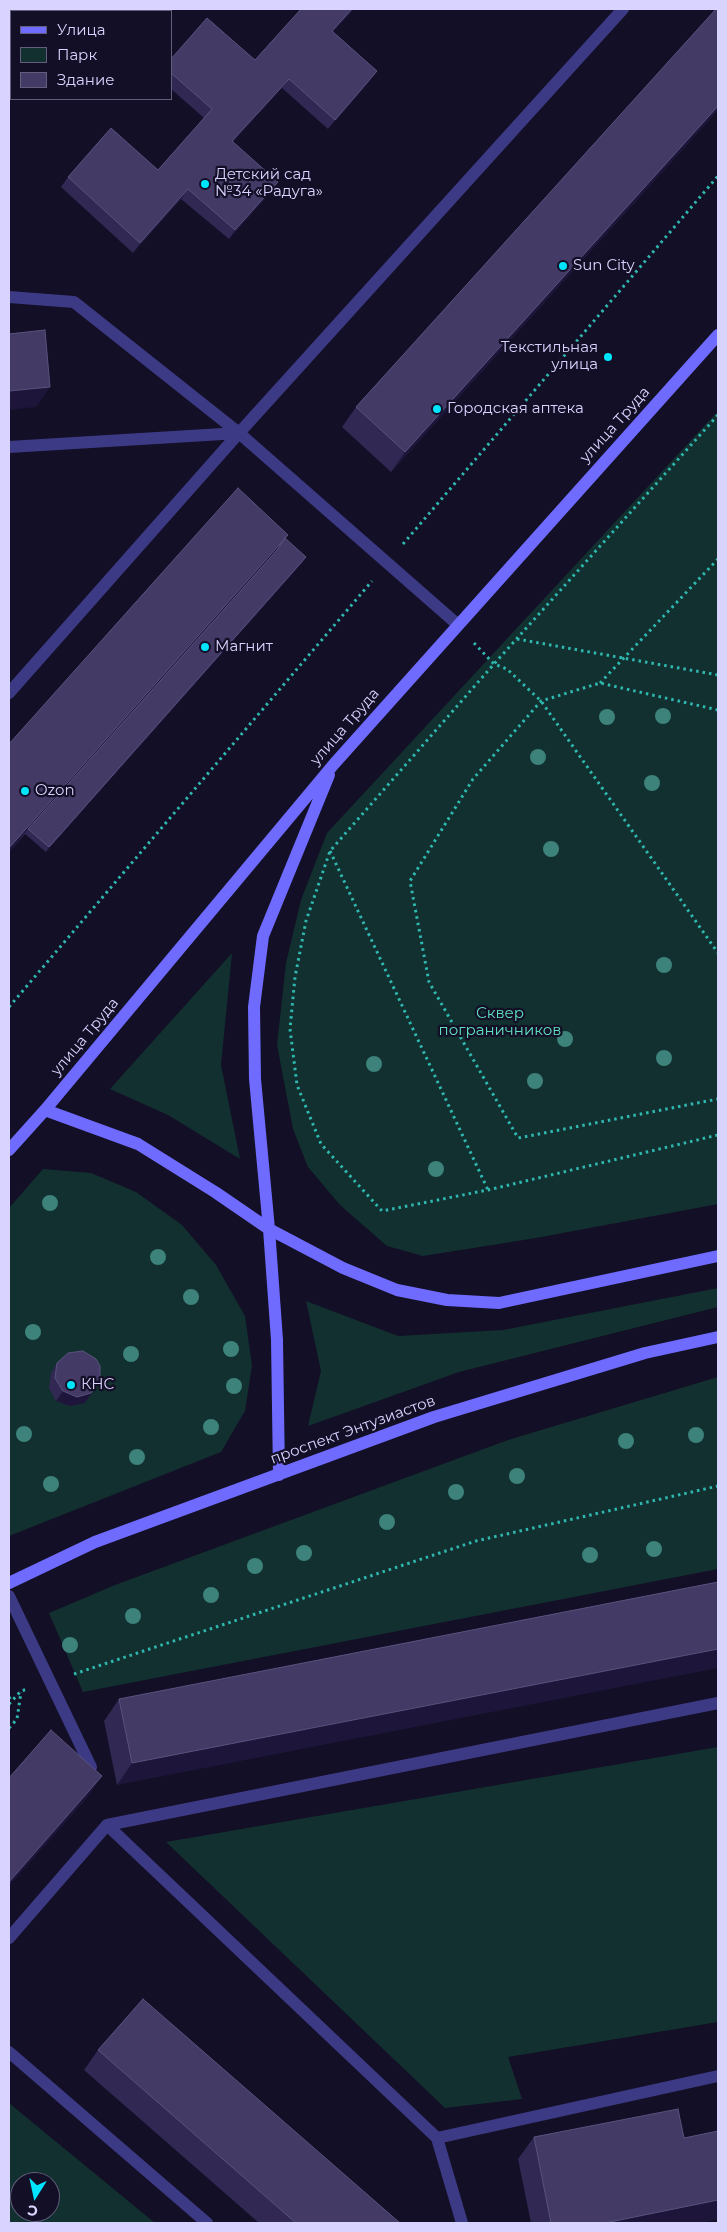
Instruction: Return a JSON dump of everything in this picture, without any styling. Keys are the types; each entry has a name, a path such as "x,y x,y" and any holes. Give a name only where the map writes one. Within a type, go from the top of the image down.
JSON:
{"main road":[{"name":"улица Труда","path":"9,1150 45,1110 334,764 457,624 718,335"},
{"path":"279,1475 277,1340 255,1079 254,1007 263,936 334,764"},
{"path":"45,1110 138,1144 215,1192 269,1229 343,1268 397,1290 447,1300 499,1303 718,1256"},
{"name":"проспект Энтузиастов","path":"9,1583 95,1542 434,1417 645,1353 718,1337"}],"lane":[{"path":"9,693 239,433 623,9"},
{"path":"9,297 74,302 239,433 457,624"},
{"path":"9,447 239,433"},
{"path":"9,1596 91,1767"},
{"path":"9,1938 107,1825 718,1704"},
{"path":"107,1825 437,2138 462,2223"},
{"path":"9,2052 207,2223"},
{"path":"437,2138 718,2076"}],"path":[{"path":"9,1006 718,176"},
{"path":"718,415 494,664 330,851 306,921 295,977 290,1029 297,1085 321,1144 382,1211 488,1190 718,1135"},
{"path":"718,559 600,683 542,702 473,779 410,881 429,982 518,1138 718,1099"},
{"path":"457,624 494,664 507,669 542,702 718,953"},
{"path":"517,639 718,675"},
{"path":"600,683 718,710"},
{"path":"330,851 488,1190"},
{"path":"10,1703 22,1691 476,1542 718,1486"},
{"path":"9,1728 17,1719 22,1691"},
{"path":"9,1697 10,1703"}],"green space":[{"name":"Сквер пограничников","path":"718,411 718,1204 536,1238 423,1256 387,1246 340,1205 308,1167 293,1129 277,1045 286,963 301,900 327,833"},
{"path":"232,953 221,1065 240,1159 168,1115 110,1089"},
{"path":"43,1169 91,1173 136,1192 182,1225 216,1265 245,1316 252,1366 245,1411 221,1452 9,1536 9,1208"},
{"path":"718,1288 718,1307 459,1372 308,1426 321,1371 306,1301 398,1336 503,1330"},
{"path":"718,1377 718,1569 83,1692 49,1613 115,1585 508,1440"},
{"path":"718,1747 718,2022 508,2057 522,2099 445,2108 166,1842"},
{"path":"9,2103 155,2223 9,2223"}],"building":[{"path":"301,9 352,9 332,31 377,71 335,120 289,79 232,141 278,182 235,230 188,189 140,243 68,177 111,128 158,170 212,109 172,74 172,58 207,18 255,60"},
{"path":"718,9 718,106 405,452 356,407"},
{"path":"45,330 50,387 9,391 9,334"},
{"path":"238,488 288,535 9,848 9,744"},
{"path":"285,538 306,557 49,847 28,829 277,550"},
{"name":"КНС","path":"83,1351 96,1359 100,1366 100,1381 91,1393 77,1397 63,1391 55,1378 57,1363 68,1353"},
{"path":"718,1582 718,1649 132,1763 119,1699"},
{"path":"51,1730 102,1776 9,1882 9,1778"},
{"path":"143,1999 400,2223 296,2223 98,2050"},
{"path":"678,2109 684,2138 718,2131 718,2200 605,2223 551,2223 534,2137"}],"place":[{"name":"Детский сад №34 «Радуга»","path":"205,184"},
{"name":"Sun City","path":"563,266"},
{"name":"Текстильная улица","path":"608,357"},
{"name":"Городская аптека","path":"437,409"},
{"name":"Магнит","path":"205,647"},
{"name":"Ozon","path":"25,791"},
{"name":"КНС","path":"71,1385"}]}
